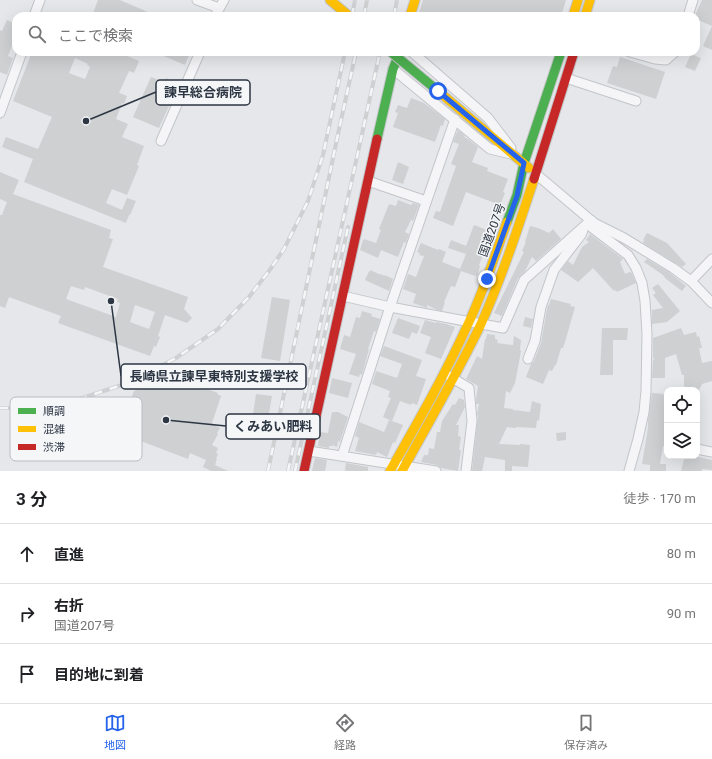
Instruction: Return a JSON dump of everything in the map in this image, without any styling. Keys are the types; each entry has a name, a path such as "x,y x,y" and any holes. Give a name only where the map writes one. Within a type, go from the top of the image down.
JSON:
{"street":[{"path":"36,12 40,0"},
{"path":"197,0 219,8"},
{"path":"330,0 344,12"},
{"path":"411,12 415,0"},
{"path":"574,12 578,0"},
{"path":"586,12 590,0"},
{"path":"689,12 693,0"},
{"path":"0,113 21,56"},
{"path":"161,141 198,56"},
{"path":"396,56 516,156 590,222 624,238 673,268 690,281 712,303"},
{"path":"304,471 393,69 398,56"},
{"path":"417,56 488,118 516,156"},
{"name":"国道207号","path":"392,468 444,374 470,321 517,196 524,163 560,56"},
{"path":"403,469 454,379 481,323 506,263 536,174 573,56"},
{"path":"644,56 666,60 670,56"},
{"path":"393,69 490,149 516,156"},
{"path":"566,78 636,101"},
{"path":"342,456 390,307 454,119"},
{"path":"368,181 426,201"},
{"path":"343,296 390,307 503,328 524,280 590,222"},
{"path":"528,359 535,340 541,307 554,270 590,222"},
{"path":"590,222 591,227 628,255 636,268 642,284 645,301 647,334 646,391 644,412 629,471"},
{"path":"690,281 712,259"},
{"path":"444,374 469,388 472,421 466,471"},
{"path":"700,450 712,452"},
{"path":"308,451 342,456 392,468 436,471"}],"building":[{"path":"98,0 120,0 148,12 94,12"},
{"path":"423,0 566,0 562,12 419,12"},
{"path":"702,0 712,0 712,26 700,21 700,12 696,12"},
{"path":"7,20 12,22 12,46 8,56 13,58 7,75 0,72 0,30 2,31"},
{"path":"712,26 712,50 703,46"},
{"path":"30,56 127,56 139,61 134,73 129,71 119,93 127,96 124,104 122,103 116,119 128,124 122,137 144,146 137,165 139,166 127,195 112,189 106,203 122,210 127,198 136,201 126,223 24,182 33,159 2,147 6,137 38,149 52,117 13,101","holes":["75,58 88,64 87,65 90,67 85,79 69,73"]},
{"path":"164,56 189,56 185,65"},
{"path":"690,56 701,58 695,71 685,67"},
{"path":"620,57 665,72 656,99 607,83 613,66 617,67"},
{"path":"151,77 164,82 166,78 179,84 159,128 133,117"},
{"path":"411,98 424,103 445,119 443,126 441,125 435,142 393,127 398,113 395,112 398,105 407,108"},
{"path":"458,130 465,136 464,137 478,147 472,162 488,168 487,171 508,179 503,192 505,193 500,205 466,192 453,226 433,218 436,211 440,212 456,166 451,164 459,144 453,142"},
{"path":"398,162 409,167 403,184 392,180"},
{"path":"0,172 19,180 13,194 111,230 109,238 113,239 103,267 188,297 184,309 192,318 187,323 165,315 158,336 160,337 150,356 58,323 61,316 9,297 5,308 0,306 0,215 2,215 7,202 0,199","holes":["71,286 84,290 85,287 118,299 117,302 120,303 116,317 66,299","135,305 155,312 149,329 130,322"]},
{"path":"398,200 411,205 413,203 419,205 413,221 411,220 405,232 409,234 398,257 381,250 378,258 360,250 364,239 376,243 381,230 379,229 389,204 396,206"},
{"path":"474,225 492,232 479,265 477,276 461,271 455,287 451,286 442,311 427,305 427,308 413,303 416,294 403,289 408,274 416,277 424,256 419,255 420,253 417,252 421,243 446,252 442,262 460,269 466,254 448,248 451,240 466,246"},
{"path":"530,226 549,233 553,229 561,239 536,261 532,257 525,271 518,278 502,316 494,313 524,252 522,251"},
{"path":"647,233 667,243 686,264 682,267 643,243"},
{"path":"590,234 623,259 620,262 625,274 631,272 636,283 617,292 616,290 614,291 593,268 578,282 561,270 568,261 573,265 582,247 589,242 586,240"},
{"path":"647,259 670,273 686,286 682,291 644,262"},
{"path":"370,270 393,279 389,291 365,280"},
{"path":"658,284 680,311 667,322 652,324 652,310 663,308 653,295 656,293 652,288"},
{"path":"272,297 290,300 280,361 261,358"},
{"path":"551,299 571,304 570,306 575,307 565,342 563,348 561,348 556,365 552,371 549,370 543,384 526,377 541,343 547,309"},
{"path":"362,311 372,314 371,316 380,319 368,349 362,375 360,374 359,377 349,374 356,354 340,349 344,335 350,337 356,317 360,318"},
{"path":"525,317 533,319 531,328 523,326"},
{"path":"398,318 420,326 417,334 412,332 409,339 392,333"},
{"path":"425,320 455,327 441,359 425,353 431,337 420,333"},
{"path":"602,328 628,328 627,340 613,340 613,375 600,375"},
{"path":"681,328 684,335 696,332 697,337 699,336 702,348 699,348 702,363 712,361 712,381 702,384 700,388 684,387 684,375 682,375 676,354 665,358 665,378 652,378 654,360 653,338"},
{"path":"487,334 495,335 495,339 498,340 497,343 513,345 514,336 521,340 521,350 515,383 510,393 506,391 504,408 530,412 532,401 541,404 539,421 537,420 536,428 507,427 499,444 530,445 528,467 512,466 512,471 505,471 505,460 485,457 482,471 472,471 479,404 476,404 478,386 466,379 477,356 482,359"},
{"path":"384,346 422,360 416,376 426,379 417,405 412,403 411,405 400,401 392,421 383,417 391,398 388,397 390,391 372,384 376,371 397,378 402,364 380,356"},
{"path":"168,375 218,393 217,394 221,396 212,423 220,428 212,445 218,448 215,465 228,471 211,471 203,467 206,460 190,453 188,459 142,441 142,397 132,397 134,391"},
{"path":"332,378 352,383 348,398 329,393"},
{"path":"652,393 664,394 664,446 660,464 666,464 666,471 650,471 650,465 642,464"},
{"path":"256,394 272,396 267,424 252,421"},
{"path":"459,398 464,400 465,407 456,425 459,425 458,436 461,437 458,471 421,462 424,455 428,455 429,448 434,449 437,432 440,432 442,421 453,404 455,405"},
{"path":"332,412 338,412 348,417 340,442 338,441 337,447 332,445 329,446 329,448 318,446 320,432 328,433"},
{"path":"389,420 403,425 395,443 393,442 387,457 377,452 376,455 355,451 359,438 355,436 359,422 384,432"},
{"path":"566,432 566,440 557,441 556,433"},
{"path":"700,457 712,460 712,470 702,469 702,471 681,471 684,459 700,459"},
{"path":"315,458 327,460 325,471 312,471"},
{"path":"346,463 368,467 368,471 345,471"}],"railway":[{"path":"353,12 355,0"},
{"path":"365,12 367,0"},
{"path":"395,12 397,0"},
{"path":"85,397 128,383 176,358 218,329 249,297 269,271 284,249 308,201 323,155 344,56"},
{"path":"268,471 355,56"},
{"path":"288,471 379,56"},
{"path":"295,471 348,227"},
{"path":"0,408 10,408"}],"traffic: fast":[{"path":"396,56 438,91"},
{"path":"377,139 393,69 398,56"},
{"path":"507,222 517,195 524,163 560,56"}],"traffic: slow":[{"path":"330,0 344,12"},
{"path":"411,12 415,0"},
{"path":"574,12 578,0"},
{"path":"586,12 590,0"},
{"path":"438,91 529,168"},
{"path":"402,471 453,380 481,324 503,270 534,179"},
{"path":"390,471 460,341 480,298 507,222"}],"traffic: jam":[{"path":"534,179 573,56"},
{"path":"304,471 377,139"}],"place":[{"name":"諫早総合病院","path":"86,121"},
{"name":"長崎県立諫早東特別支援学校","path":"111,301"},
{"name":"くみあい肥料","path":"166,420"}],"route":[{"path":"438,91 524,163 517,196 487,279"}]}
